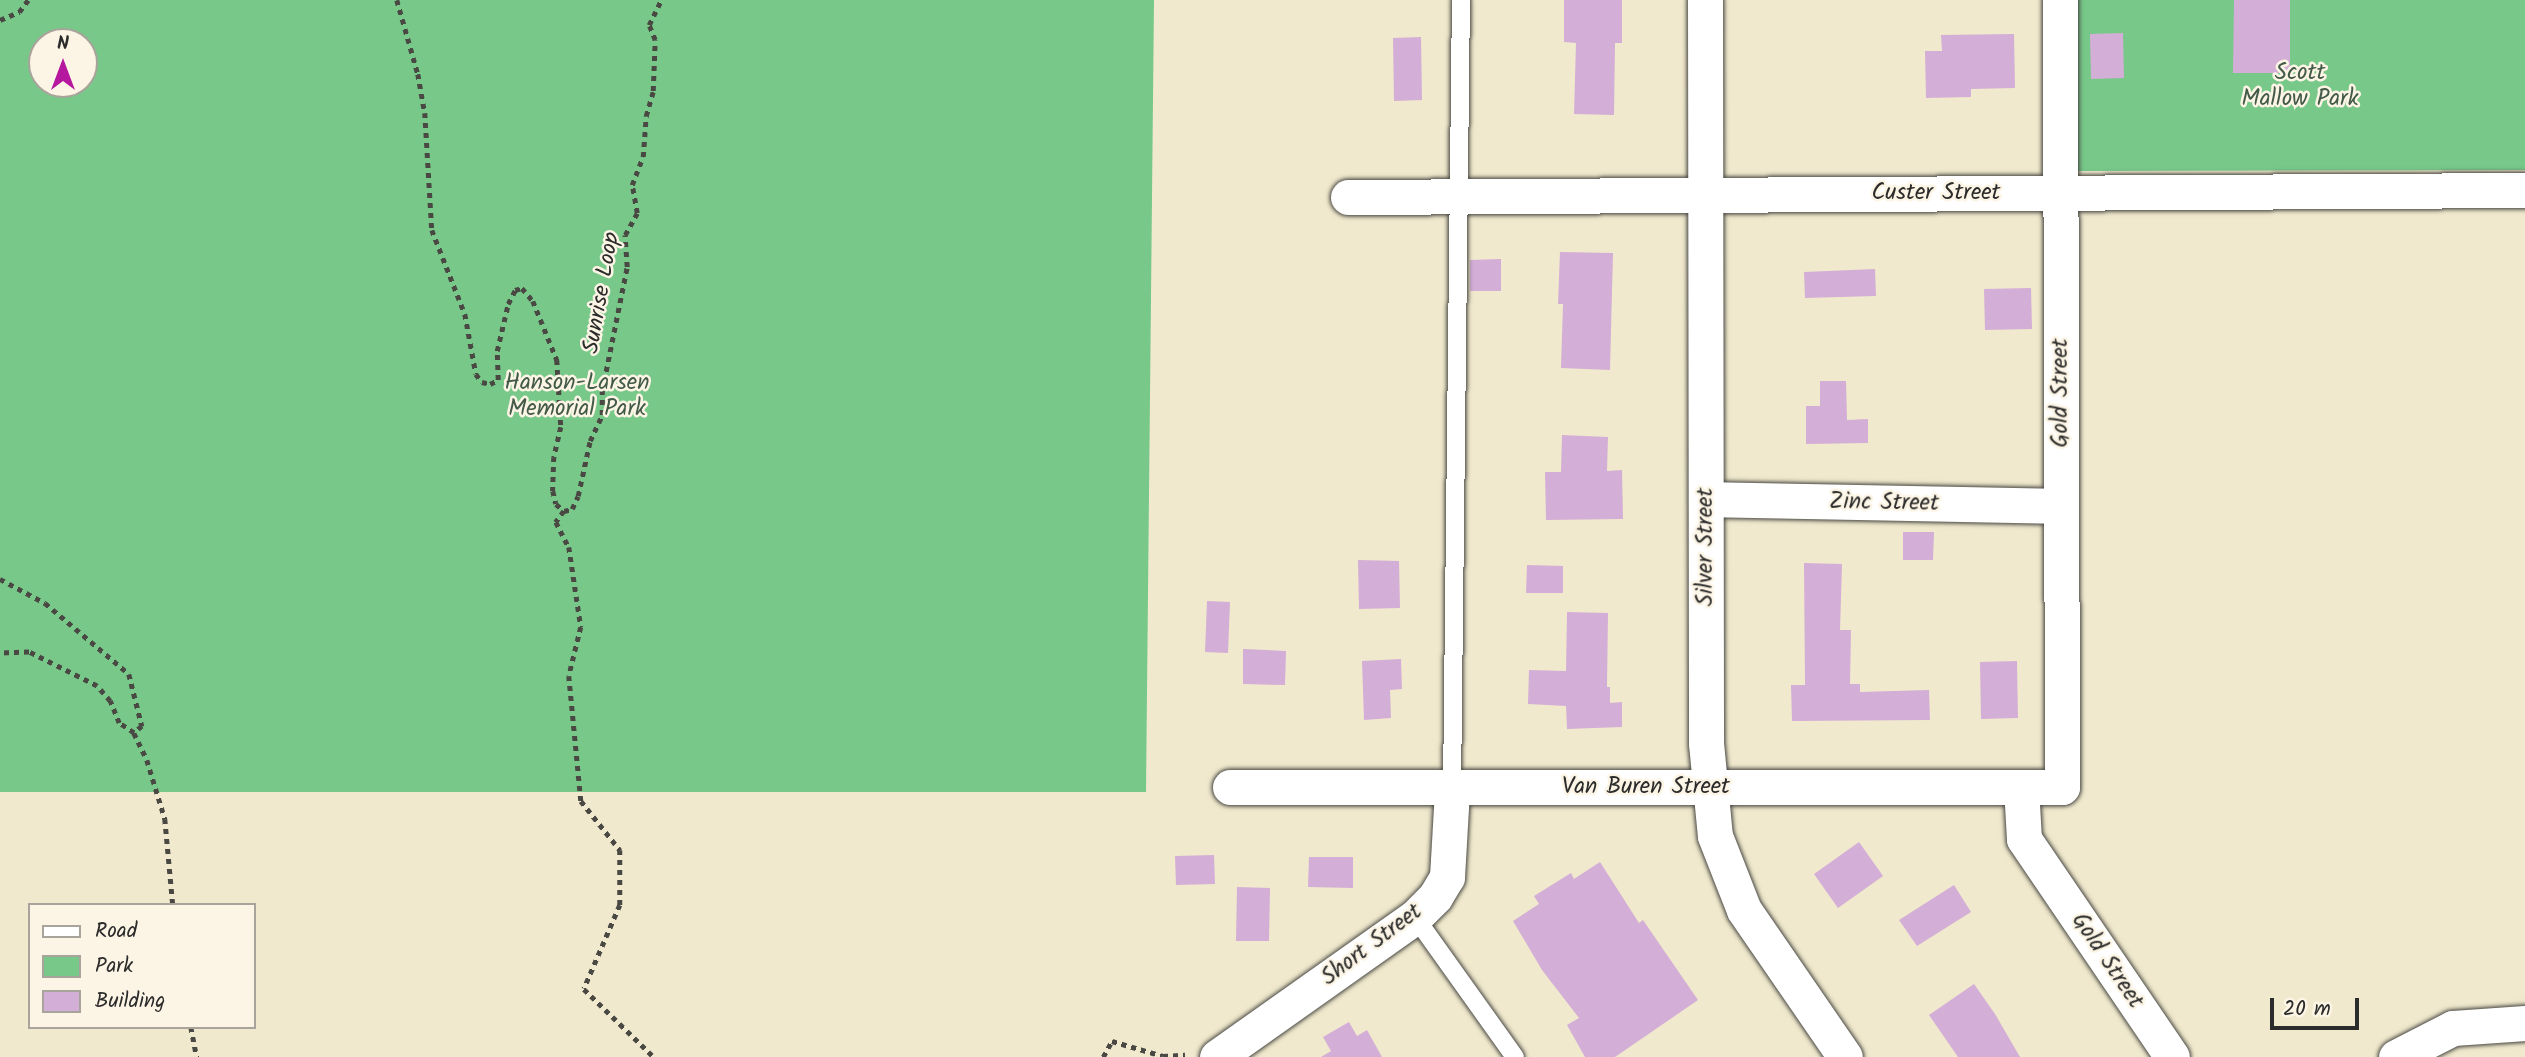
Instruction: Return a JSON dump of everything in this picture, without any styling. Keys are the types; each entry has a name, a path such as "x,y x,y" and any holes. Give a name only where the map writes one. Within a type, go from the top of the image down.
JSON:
{"street":[{"name":"Silver Street","path":"1705,0 1706,743 1715,836 1744,910 1845,1057"},
{"name":"Gold Street","path":"2060,0 2062,787"},
{"name":"Custer Street","path":"1348,197 2525,190"},
{"name":"Zinc Street","path":"1706,499 2061,506"},
{"name":"Van Buren Street","path":"1230,787 2062,787"},
{"name":"Gold Street","path":"2021,787 2024,839 2172,1057"},
{"name":"Short Street","path":"1221,1056 1415,917 1434,897 1447,877 1452,789"},
{"path":"2396,1057 2453,1028 2525,1023"}],"lane":[{"path":"1452,789 1461,0"},
{"path":"1415,917 1515,1057"}],"path":[{"path":"0,20 19,12 28,0"},
{"name":"Sunrise Loop","path":"397,0 418,74 425,113 432,230 465,314 476,374 482,382 490,384 498,380 497,351 508,304 515,290 522,288 533,301 557,360 561,427 554,457 553,491 556,504 564,511 572,509 578,496 590,441 602,415 602,391 627,267 625,235 637,213 632,185 643,157 646,116 653,91 654,40 649,25 661,0"},
{"path":"564,511 556,522 569,547 581,627 569,676 581,801 620,850 620,905 584,989 654,1057"},
{"path":"0,579 45,603 129,674 142,726 135,733"},
{"path":"0,653 29,652 97,686 110,701 119,723 135,733 147,760 165,819 173,903"},
{"path":"191,1029 197,1057"},
{"path":"1103,1057 1112,1041 1163,1056 1221,1056"}],"green space":[{"name":"Hanson-Larsen Memorial Park","path":"0,0 1154,0 1146,792 0,792"},
{"name":"Scott Mallow Park","path":"2074,0 2525,0 2525,170 2075,171"}],"building":[{"path":"1564,0 1622,0 1622,43 1615,43 1614,115 1574,114 1576,43 1564,42"},
{"path":"2234,0 2290,0 2290,73 2233,73"},
{"path":"2123,33 2124,78 2091,79 2090,34"},
{"path":"2014,34 2015,88 1971,89 1971,97 1926,98 1925,51 1942,51 1941,35"},
{"path":"1421,37 1422,100 1394,101 1393,38"},
{"path":"1560,252 1613,253 1610,370 1561,368 1563,304 1558,304"},
{"path":"1501,259 1501,291 1470,291 1470,260"},
{"path":"1875,269 1876,296 1805,298 1804,272"},
{"path":"2031,288 2032,329 1985,330 1984,289"},
{"path":"1820,381 1846,381 1847,420 1868,419 1868,443 1806,444 1806,406 1820,406"},
{"path":"1562,435 1608,437 1607,471 1622,470 1623,519 1546,520 1545,472 1561,472"},
{"path":"1903,532 1934,532 1933,560 1903,560"},
{"path":"1358,560 1399,561 1400,608 1359,609"},
{"path":"1804,563 1842,564 1840,630 1851,630 1850,684 1860,684 1860,692 1929,690 1930,720 1792,721 1791,685 1805,685"},
{"path":"1527,565 1563,566 1563,593 1526,593"},
{"path":"1207,601 1230,602 1228,653 1205,652"},
{"path":"1567,612 1608,613 1607,687 1610,687 1610,703 1622,702 1622,727 1567,729 1566,706 1528,704 1529,670 1566,671"},
{"path":"1243,649 1286,651 1285,685 1243,684"},
{"path":"1401,659 1402,689 1390,690 1391,718 1364,720 1362,661"},
{"path":"2017,661 2018,718 1981,719 1980,662"},
{"path":"1859,842 1883,876 1838,908 1814,874"},
{"path":"1214,855 1215,884 1176,885 1175,856"},
{"path":"1309,857 1353,857 1353,888 1308,887"},
{"path":"1600,862 1639,923 1643,920 1698,1000 1615,1057 1585,1057 1567,1025 1579,1018 1542,970 1513,921 1539,904 1534,896 1571,873 1574,879"},
{"path":"1954,885 1971,912 1917,946 1899,920"},
{"path":"1237,887 1270,888 1269,941 1236,941"},
{"path":"1974,984 2020,1057 1958,1057 1929,1015"},
{"path":"1349,1022 1357,1036 1367,1030 1382,1057 1321,1057 1331,1051 1323,1037"}]}
